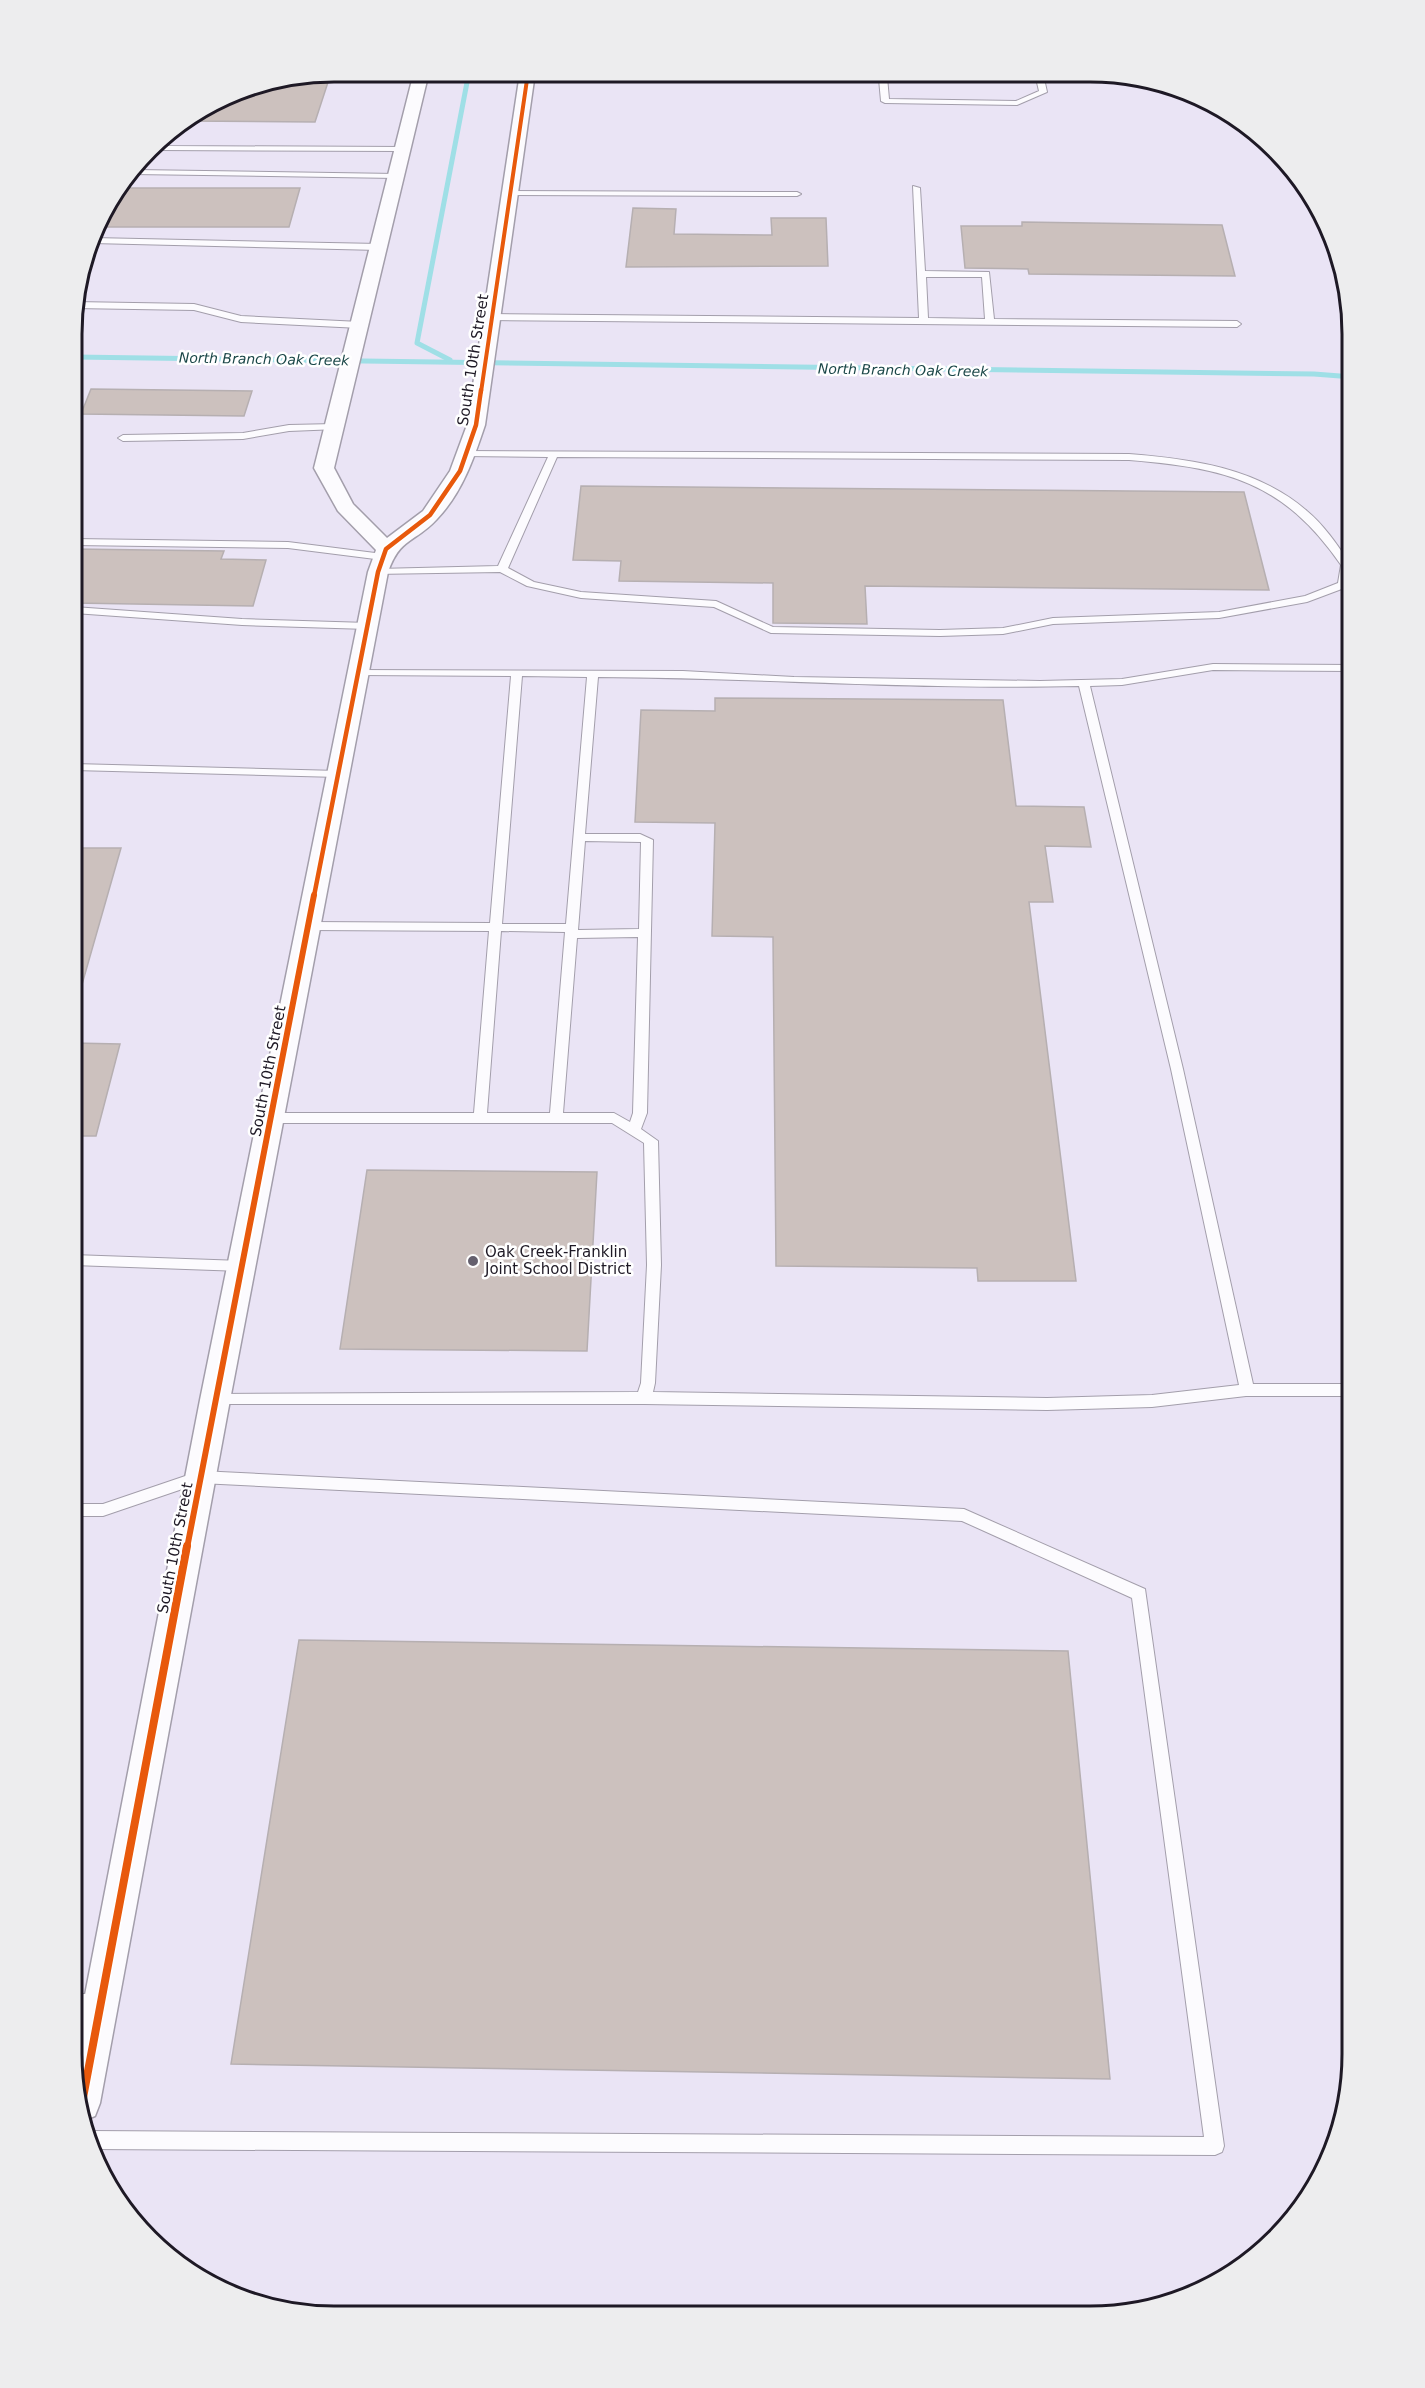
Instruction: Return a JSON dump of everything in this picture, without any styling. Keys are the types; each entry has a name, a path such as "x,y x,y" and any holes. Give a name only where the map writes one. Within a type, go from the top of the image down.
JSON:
{"street":[{"path":"382,559 345,507 324,468 420,82"},
{"name":"South 10th Street","path":"85,2087 200,1477 382,559 430,515 460,471 477,425 527,82"}],"lane":[{"path":"883,82 885,101 1017,103 1032,99 1043,92 1041,82"},
{"path":"165,148 403,149"},
{"path":"142,172 396,176"},
{"path":"916,188 924,322"},
{"path":"510,193 796,194"},
{"path":"101,241 379,247"},
{"path":"921,274 986,274 990,323"},
{"path":"85,305 194,307 241,319 360,325"},
{"path":"492,317 1237,324"},
{"path":"123,438 243,436 289,428 335,427"},
{"path":"466,454 1117,457 1181,460 1239,474 1277,494 1317,523 1342,559"},
{"path":"502,568 554,454"},
{"path":"82,542 288,545 382,559 502,568 531,584 581,595 716,604 771,630 940,633 1003,631 1053,621 1219,615 1307,599 1342,585"},
{"path":"82,611 242,622 368,626"},
{"path":"358,672 683,674 794,680 1084,683 1122,682 1213,667 1342,668"},
{"path":"480,1117 517,672"},
{"path":"556,1118 593,673"},
{"path":"1084,683 1177,1069 1247,1390"},
{"path":"82,767 338,774"},
{"path":"579,837 640,837 647,840 640,1113 634,1131"},
{"path":"309,926 496,927 643,933"},
{"path":"271,1118 614,1118 651,1142 654,1265 648,1383 644,1398"},
{"path":"82,1260 242,1266"},
{"path":"215,1400 644,1398 1047,1404 1152,1401 1247,1390 1342,1390"},
{"path":"82,1510 103,1510 200,1477 964,1515 1139,1594 1215,2146 98,2140"},
{"path":"82,2002 101,2002"}],"building":[{"path":"328,82 315,122 200,121 223,108 269,91"},
{"path":"130,188 300,188 289,227 106,227"},
{"path":"633,208 676,209 674,234 772,235 771,218 826,218 828,266 626,267"},
{"path":"1022,222 1222,225 1235,276 1029,274 1028,269 965,268 961,226 1022,226"},
{"path":"91,389 252,391 244,416 82,414"},
{"path":"581,486 1244,492 1269,590 865,586 867,624 773,623 773,583 619,581 621,561 573,560"},
{"path":"82,549 224,551 221,559 266,560 253,606 82,603"},
{"path":"715,698 1003,700 1016,806 1084,807 1091,847 1045,846 1053,902 1029,902 1076,1281 978,1281 977,1268 776,1266 773,937 712,936 715,823 635,822 641,710 715,711"},
{"path":"82,848 121,848 82,984"},
{"path":"82,1043 120,1044 96,1136 82,1136"},
{"name":"Oak Creek-Franklin Joint School District","path":"367,1170 597,1172 587,1351 340,1349"},
{"path":"299,1640 1068,1651 1110,2079 231,2064"}],"waterway":[{"name":"North Branch Oak Creek","path":"450,360 417,343 467,82"},
{"name":"North Branch Oak Creek","path":"82,357 1342,376"}],"cycle path":[{"path":"85,2087 215,1400 378,572 386,549 430,515 460,471 476,425 527,82"}],"place":[{"name":"Oak Creek-Franklin Joint School District","path":"473,1261"}]}
